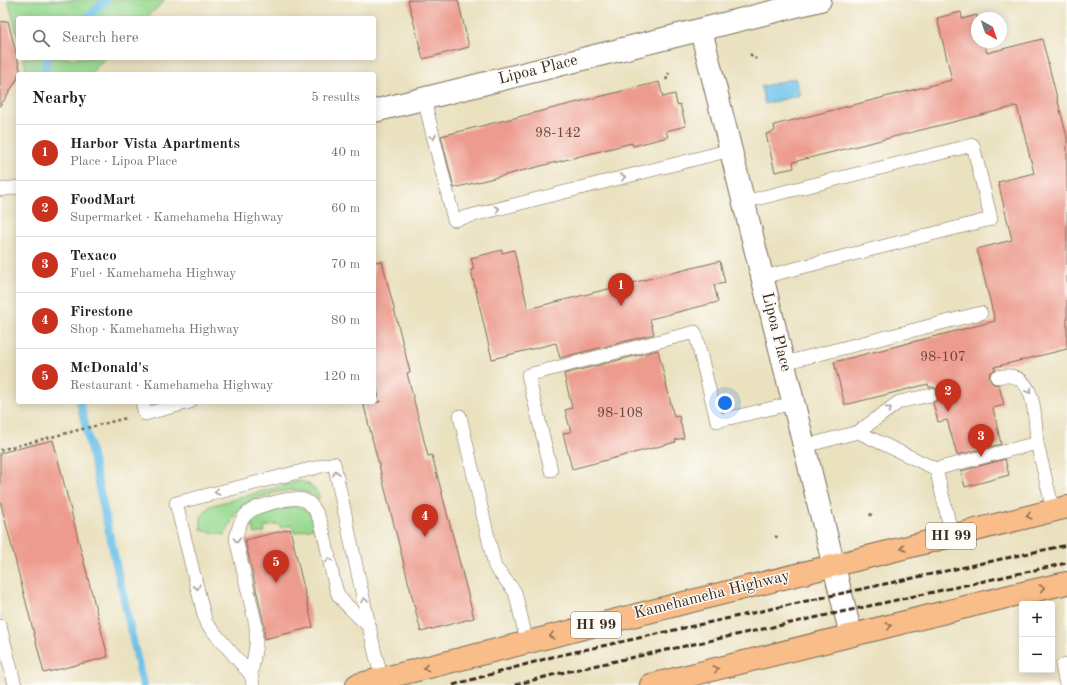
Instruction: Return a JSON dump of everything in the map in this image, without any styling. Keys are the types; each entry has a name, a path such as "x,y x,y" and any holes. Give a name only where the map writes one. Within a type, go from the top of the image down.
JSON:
{"main road":[{"name":"Kamehameha Highway","path":"357,685 1060,508"},
{"path":"651,685 1014,594 1067,583"}],"street":[{"name":"Lipoa Place","path":"376,111 820,0"},
{"name":"Lipoa Place","path":"701,30 851,635"}],"lane":[{"path":"424,99 454,220 731,150"},
{"path":"744,202 973,145 975,152 991,219 763,277"},
{"path":"784,363 981,313"},
{"path":"551,470 528,375 695,332 717,421 794,402"},
{"path":"997,377 1012,376 1022,381 1028,388 1033,398 1037,443 1060,508"},
{"path":"805,446 858,432 899,402 931,394"},
{"path":"142,404 145,414 182,404"},
{"path":"460,416 495,567 515,592 527,642"},
{"path":"858,432 936,469 1037,443"},
{"path":"252,680 206,623 176,503 334,463 382,678"},
{"path":"936,469 952,535"},
{"path":"252,680 256,645 256,626 236,539 242,518 250,511 258,507 296,499 310,503 315,508 320,522 338,595 370,627"},
{"path":"0,626 15,685"},
{"path":"1064,665 1066,685"}],"path":[{"path":"750,54 756,58"},
{"path":"666,80 669,73"},
{"path":"0,450 129,417"},
{"path":"870,516 872,512"},
{"path":"776,536 780,539"}],"green space":[{"path":"8,0 165,0 148,16 16,16 16,30"},
{"path":"24,60 104,60 92,72 27,72"},
{"path":"299,481 311,486 320,497 318,499 312,495 292,490 266,495 252,500 242,506 234,516 225,535 201,530 201,517 210,506"},
{"path":"294,506 306,511 316,527 294,533 292,525 280,528 279,524 264,527 265,532 255,534 251,520 255,516"}],"water":[{"path":"795,78 800,95 765,104 761,87"}],"building":[{"path":"408,0 458,0 469,47 423,59"},
{"path":"961,12 962,19 971,17 971,48 986,48 987,53 1042,39 1067,137 1067,349 994,367 995,370 990,373 989,378 993,384 999,385 1004,405 993,408 1001,444 957,455 947,420 938,422 933,403 937,401 939,397 937,389 929,387 928,384 845,405 834,362 995,321 977,249 1012,240 998,182 1034,173 1017,106 793,162 794,168 775,172 766,134 775,131 774,125 952,80 937,18"},
{"path":"8,21 16,53 16,60 18,60 21,72 16,72 16,81 0,107 0,22"},
{"path":"659,82 663,97 675,94 677,105 680,104 686,126 666,131 668,137 633,146 632,143 454,188 441,136"},
{"path":"502,250 502,253 514,250 528,309 720,261 725,283 714,285 718,302 650,319 654,334 560,358 556,343 492,359 471,270 474,269 471,258"},
{"path":"382,261 410,372 407,373 428,456 432,455 474,618 421,632 364,404 376,404 376,402 380,402 376,386 376,262"},
{"path":"658,350 674,417 679,416 684,438 675,440 676,442 572,469 563,433 571,432 565,410 572,408 564,374"},
{"path":"53,440 108,657 44,673 0,500 0,453"},
{"path":"1005,459 1009,475 965,487 961,471"},
{"path":"290,529 313,627 264,639 264,624 245,540"}],"waterway":[{"path":"88,16 106,0"},
{"path":"44,72 47,60"},
{"path":"80,404 143,685"}],"railway":[{"path":"453,685 552,657 1067,545"},
{"path":"515,685 556,674 1067,563"}],"place":[{"name":"Harbor Vista Apartments","path":"621,306"},
{"name":"FoodMart","path":"948,412"},
{"name":"Texaco","path":"981,457"},
{"name":"Firestone","path":"425,537"},
{"name":"McDonald's","path":"276,583"}]}
